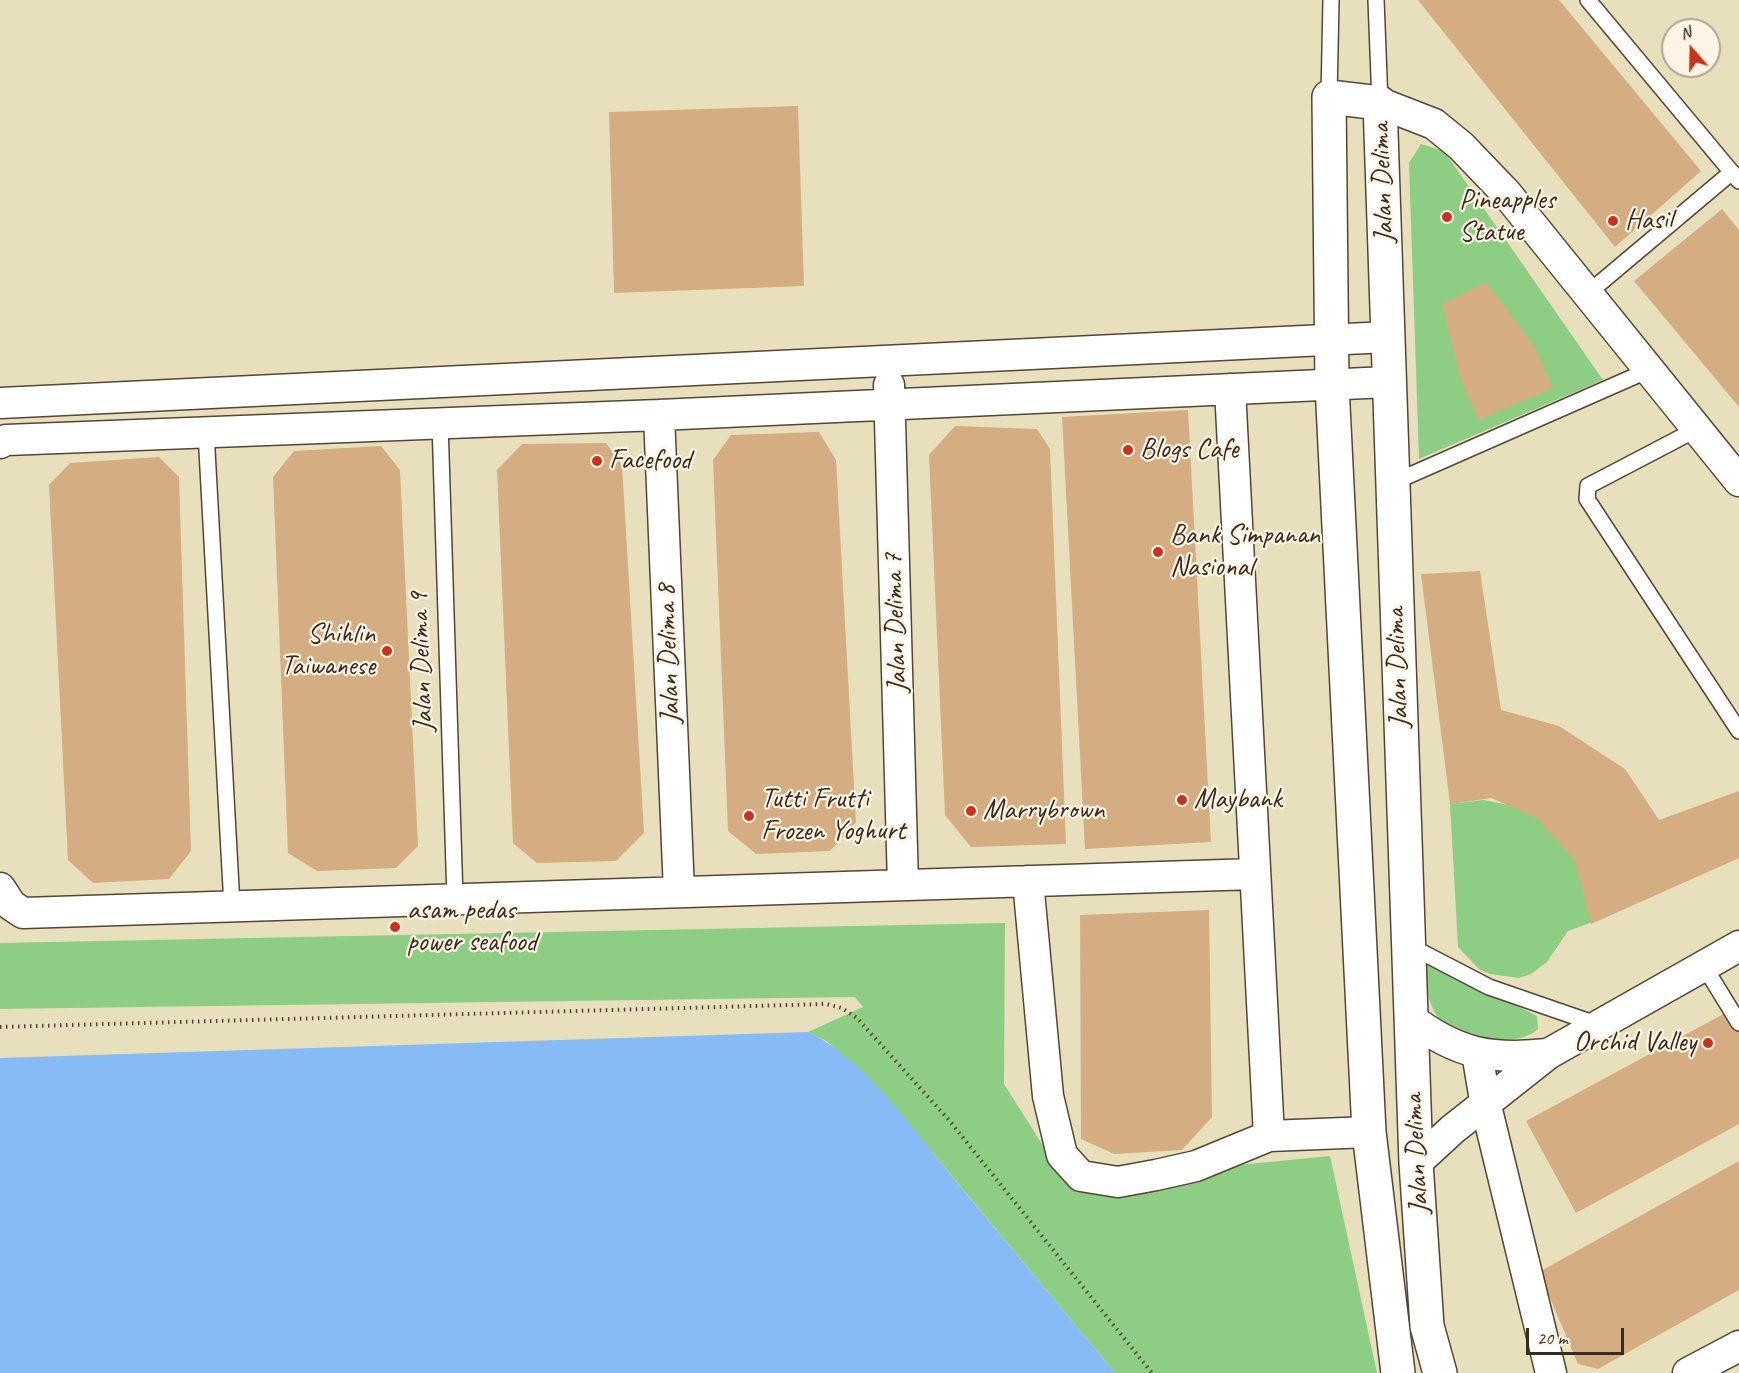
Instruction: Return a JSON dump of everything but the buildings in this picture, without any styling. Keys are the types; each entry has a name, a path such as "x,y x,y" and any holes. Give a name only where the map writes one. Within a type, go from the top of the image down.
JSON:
{"street":[{"name":"Jalan Delima","path":"1398,1373 1369,1132 1332,385 1329,98 1380,103 1416,1163 1427,1326 1440,1373"},
{"path":"1380,103 1434,124 1461,146 1507,194 1739,481"},
{"path":"0,403 1388,337"},
{"name":"Jalan Delima 7","path":"888,361 903,885"},
{"path":"0,443 6,440 659,415 1388,382"},
{"path":"1230,389 1269,1136"},
{"name":"Jalan Delima 8","path":"659,415 679,892"},
{"path":"0,888 11,905 23,913 1255,874"},
{"path":"1028,881 1048,1096 1062,1155 1070,1167 1081,1176 1118,1182 1196,1166 1269,1136 1369,1132"},
{"path":"1416,1163 1453,1130 1486,1106 1548,1054 1739,946"},
{"path":"1410,1018 1434,1036 1477,1053 1510,1058 1548,1054"},
{"path":"1477,1053 1486,1106 1551,1373"},
{"path":"1688,1373 1739,1346"}],"lane":[{"path":"1329,98 1331,0"},
{"path":"1376,0 1380,103"},
{"path":"1587,0 1735,176 1587,294"},
{"path":"1392,483 1649,370"},
{"name":"Jalan Delima 9","path":"440,423 455,899"},
{"path":"1697,429 1588,486 1587,499 1739,731"},
{"path":"206,432 232,906"},
{"path":"1408,945 1489,987 1600,1025"},
{"path":"1704,966 1739,1023"}],"path":[{"path":"0,1027 826,1004 842,1008 857,1018 948,1119 1152,1373"}],"green space":[{"path":"1421,144 1444,151 1603,380 1419,459 1409,163"},
{"path":"1483,800 1510,806 1536,817 1568,843 1580,861 1601,919 1568,931 1547,962 1531,974 1519,978 1490,974 1479,969 1458,947 1450,804"},
{"path":"1005,923 1004,1084 1066,1182 1330,1156 1377,1373 1115,1373 903,1117 828,1042 808,1032 863,1007 855,997 0,1009 0,943"},
{"path":"1427,960 1537,1016 1538,1029 1525,1037 1500,1040 1481,1040 1452,1030 1441,1021 1428,995"}],"water":[{"path":"808,1032 849,1059 888,1098 1115,1373 0,1373 0,1058"}],"place":[{"name":"Pineapples Statue","path":"1447,217"},
{"name":"Hasil","path":"1613,221"},
{"name":"Blogs Cafe","path":"1128,450"},
{"name":"Facefood","path":"597,461"},
{"name":"Bank Simpanan Nasional","path":"1158,552"},
{"name":"Shihlin Taiwanese","path":"387,651"},
{"name":"Maybank","path":"1182,800"},
{"name":"Marrybrown","path":"971,811"},
{"name":"Tutti Frutti Frozen Yoghurt","path":"749,816"},
{"name":"asam pedas power seafood","path":"395,927"},
{"name":"Orchid Valley","path":"1708,1043"}]}
